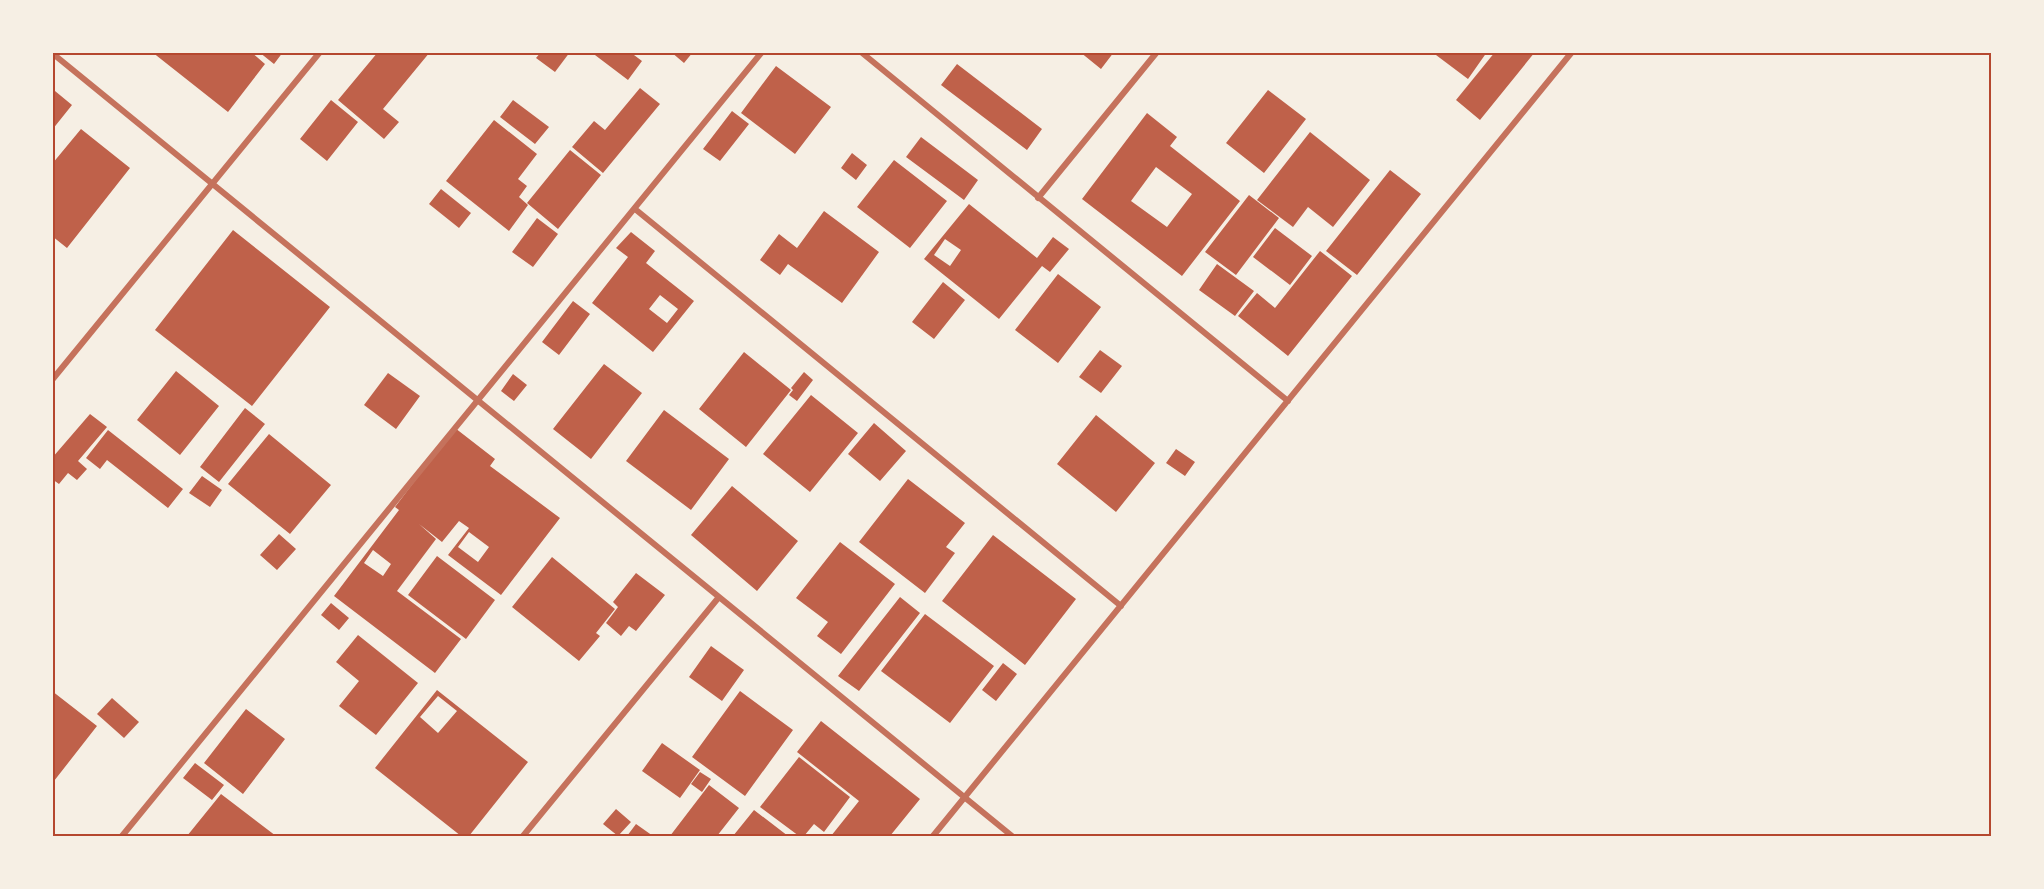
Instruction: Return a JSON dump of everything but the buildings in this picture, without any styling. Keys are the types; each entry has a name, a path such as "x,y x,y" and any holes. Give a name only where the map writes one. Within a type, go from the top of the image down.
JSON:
{"street":[{"path":"52,380 320,52"},
{"path":"123,837 762,52"},
{"path":"861,52 1288,401"},
{"path":"1038,198 1157,52"},
{"path":"933,837 1572,52"},
{"path":"52,53 1012,837"},
{"path":"634,209 1121,606"},
{"path":"523,837 719,597"}]}
